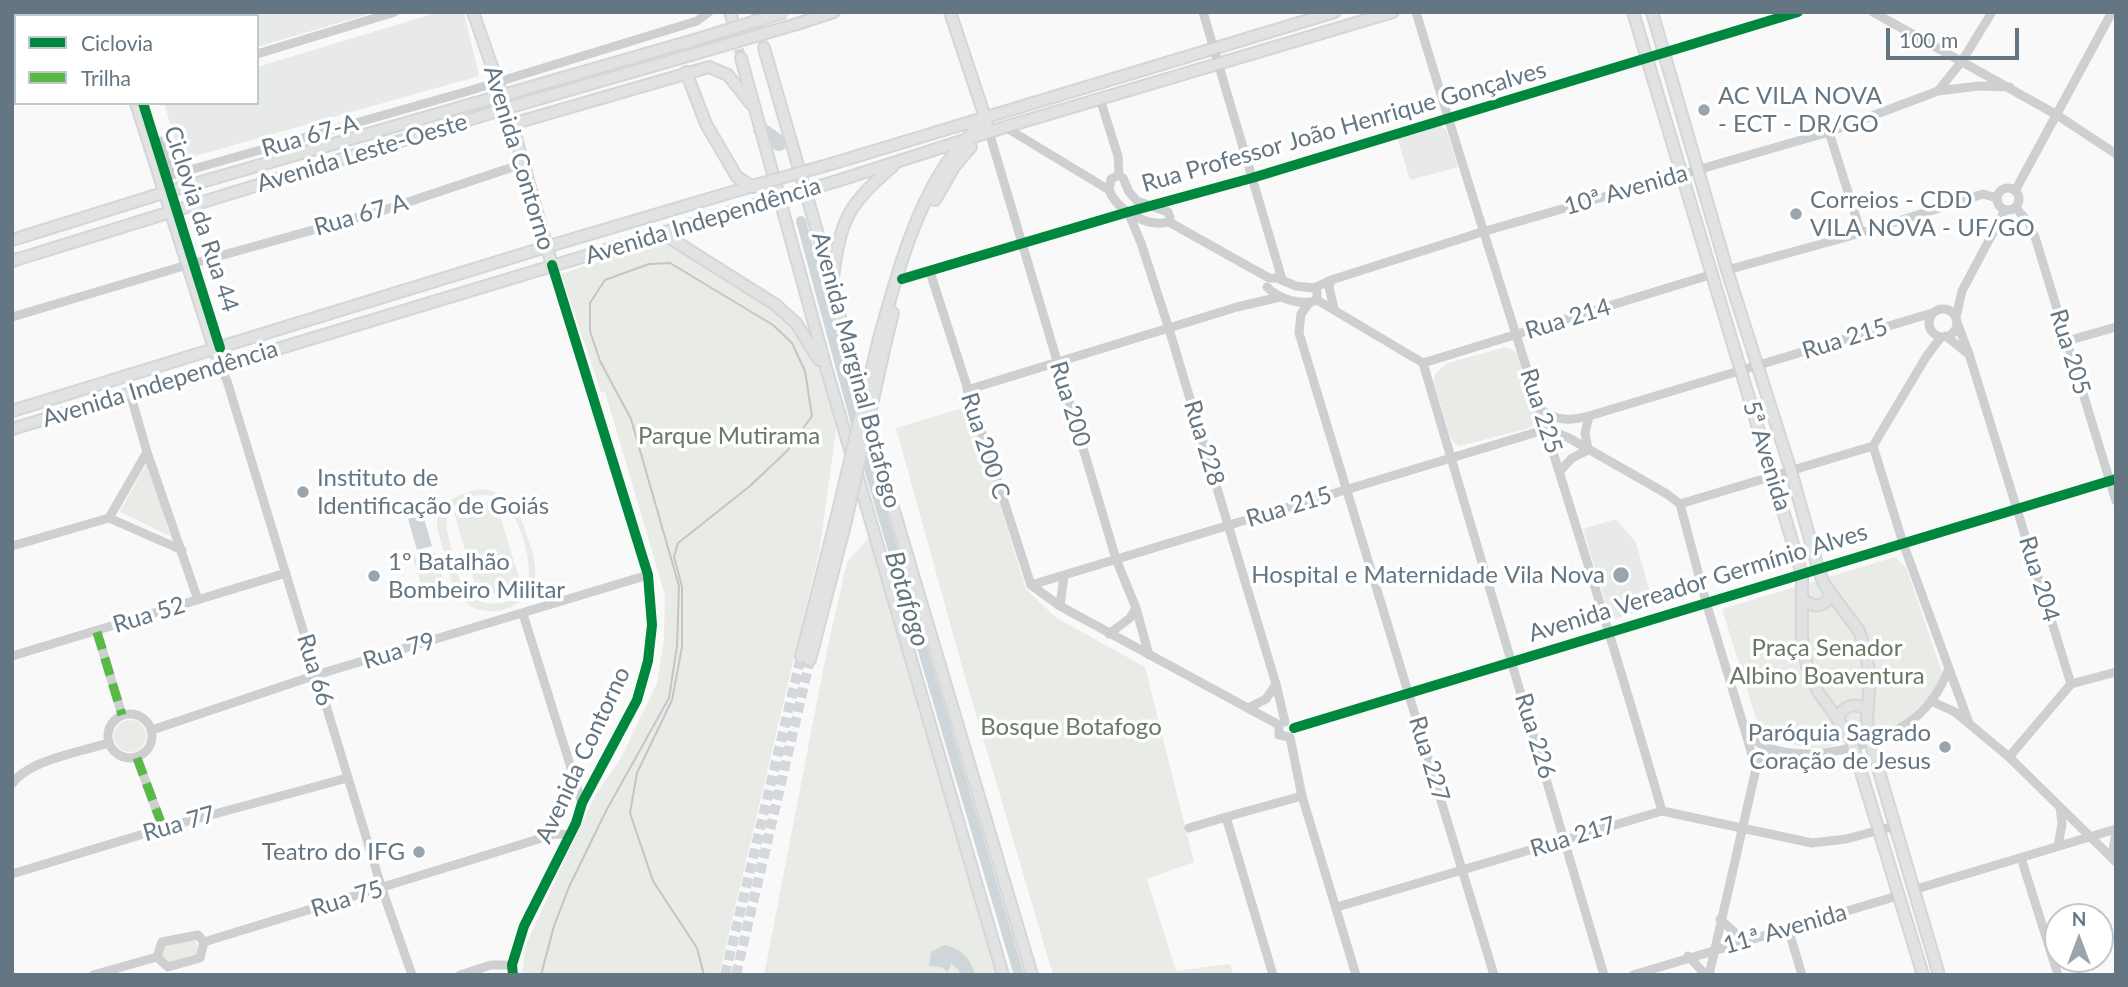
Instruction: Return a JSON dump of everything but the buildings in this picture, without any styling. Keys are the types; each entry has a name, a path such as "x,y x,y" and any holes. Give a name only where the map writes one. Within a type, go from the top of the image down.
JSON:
{"main road":[{"name":"Avenida Contorno","path":"472,12 507,108 552,265"},
{"name":"Avenida Leste-Oeste","path":"12,240 163,193 785,12"},
{"name":"Avenida Leste-Oeste","path":"12,261 507,108 834,12"},
{"name":"Rua 200","path":"950,12 989,132"},
{"name":"Avenida Independência","path":"12,411 546,247 1335,12"},
{"name":"Avenida Independência","path":"12,429 1393,12"},
{"name":"5ª Avenida","path":"1633,12 1802,574 1802,638 1807,666 1818,692 1844,726 1853,746 1923,975"},
{"name":"5ª Avenida","path":"1653,12 1727,270 1791,471 1818,568 1831,593 1849,615 1865,649 1870,677 1867,709 1870,741 1939,975"},
{"name":"Avenida Marginal Botafogo","path":"764,48 832,283 853,373 1032,975"},
{"name":"Avenida Marginal Botafogo","path":"741,58 827,371 1003,975"},
{"path":"512,124 709,67 727,75 755,109"},
{"path":"686,72 706,124 737,177 754,186"},
{"path":"547,98 574,105"},
{"path":"137,105 163,193 192,263 219,365"},
{"path":"806,658 905,249 944,167 985,117"},
{"path":"882,339 926,215 966,150 989,132"},
{"path":"929,153 939,158 944,167"},
{"path":"832,283 838,240 856,200 898,162"},
{"path":"662,233 776,305 796,323 827,371"},
{"path":"1703,242 1718,269 1727,270"},
{"path":"1803,599 1813,606 1819,606 1829,599 1831,593"},
{"path":"1838,718 1840,712 1850,706 1867,709"}],"street":[{"path":"259,53 396,12"},
{"name":"Rua 67-A","path":"148,143 162,141 172,175 465,92 709,12"},
{"path":"1203,12 1282,279"},
{"name":"Rua 225","path":"1416,12 1482,232 1611,631 1662,811"},
{"name":"Rua Professor João Henrique Gonçalves","path":"902,279 1252,178 1798,12"},
{"path":"1873,12 1886,15 2116,151"},
{"path":"1938,91 1962,61 1992,12"},
{"path":"2015,191 2112,12"},
{"name":"10ª Avenida","path":"1314,288 1331,280 1482,232 1829,132 1938,91 1979,86 2010,87"},
{"path":"465,92 468,104"},
{"path":"1100,99 1118,156 1119,175 1133,197 1168,212 1169,222"},
{"path":"1005,127 1109,190 1113,198 1128,212 1154,222 1169,222 1268,282 1280,297"},
{"name":"Rua 200","path":"989,132 1116,559 1136,608 1149,655"},
{"path":"1829,132 1861,233"},
{"name":"Rua 67 A","path":"12,317 380,211 522,164"},
{"path":"1109,190 1111,179 1119,175"},
{"path":"2005,210 1999,205 1999,192 2005,188 2015,191"},
{"path":"1926,357 1932,313 1945,309 1962,291 2005,210 2015,207 2019,201 2015,191"},
{"path":"1727,270 1861,233 1983,194 1997,198"},
{"name":"Rua 205","path":"2015,207 2029,223 2035,237 2113,480 2116,501"},
{"name":"Rua 228","path":"1128,212 1169,329 1287,728"},
{"path":"1141,243 1154,222"},
{"name":"Avenida Contorno","path":"513,970 524,926 570,835 582,803 637,700 645,676 652,625 648,575 552,265"},
{"name":"Rua 200 C","path":"930,272 1031,585"},
{"name":"Rua 214","path":"1423,363 1713,274"},
{"path":"1237,307 1258,296 1268,282 1282,279 1296,286 1314,288 1318,295 1313,302"},
{"path":"1331,280 1329,287 1334,309"},
{"path":"1680,504 1873,446 1926,357 1944,336 1954,331 1962,291"},
{"path":"967,390 1237,307 1280,297 1313,302 1334,309 1423,363"},
{"name":"Rua 227","path":"1313,302 1301,314 1298,322 1299,333 1494,975"},
{"path":"1945,309 1956,320"},
{"name":"Rua 215","path":"1541,410 1560,420 1570,421 1932,313"},
{"name":"Rua 215","path":"1908,320 1929,328"},
{"name":"Rua 204","path":"1956,320 1969,354 2071,684"},
{"path":"2067,341 2116,327"},
{"path":"1929,328 1969,354"},
{"path":"1504,340 1520,349"},
{"name":"Rua 226","path":"1423,363 1566,839 1604,975"},
{"name":"Rua 66","path":"219,365 228,381 347,778 412,975"},
{"path":"130,393 147,452 198,600"},
{"path":"1588,450 1585,433 1589,416"},
{"path":"1547,429 1569,438 1680,504 1756,769"},
{"name":"Rua 215","path":"1031,585 1547,429"},
{"path":"1447,445 1462,455"},
{"path":"1873,446 1903,542 1969,723"},
{"path":"1560,471 1572,458 1588,450"},
{"path":"109,518 147,452"},
{"name":"Avenida Vereador Germínio Alves","path":"1287,728 2113,480"},
{"path":"12,546 109,518 181,551"},
{"name":"Rua 52","path":"12,656 286,573"},
{"name":"Rua 79","path":"152,730 316,675 648,575"},
{"path":"1060,606 1064,576"},
{"path":"1031,585 1060,606 1109,634 1287,728 1302,796 1356,975"},
{"path":"1109,634 1130,618 1136,608"},
{"path":"523,614 582,803"},
{"path":"97,632 122,715"},
{"path":"1746,734 1769,748 1801,754 1823,753 1870,741 1909,722 1931,701 1949,668"},
{"path":"2009,757 2071,684 2116,671"},
{"path":"1248,708 1266,699 1276,684"},
{"path":"1931,701 1943,705 1969,723 2009,757 2114,860"},
{"path":"122,715 143,718 152,730 151,743 143,755 137,758 117,755 108,743 111,724 122,715"},
{"path":"12,784 18,776 33,766 108,743"},
{"path":"1688,957 1707,975 1756,769 1769,748"},
{"path":"137,758 163,828"},
{"name":"Rua 77","path":"12,874 163,828 347,778"},
{"path":"1189,828 1302,796"},
{"path":"2057,846 2062,824 2060,807"},
{"name":"Rua 217","path":"1337,907 1662,811 1812,843 1846,839 1895,826"},
{"path":"1226,817 1273,975"},
{"path":"2103,832 2116,819"},
{"path":"1913,890 2116,830 2114,860"},
{"name":"Rua 75","path":"204,943 555,834 570,835"},
{"path":"2021,858 2058,975"},
{"name":"11ª Avenida","path":"1633,975 1897,896"},
{"path":"1720,919 1744,941"},
{"path":"1788,928 1802,975"},
{"path":"198,935 204,943 200,958 168,967 157,957 162,942 198,935"},
{"path":"93,975 157,957"},
{"path":"460,975 491,965 513,970"}],"shaded area":[{"path":"376,12 259,46 259,14 134,14"},
{"path":"439,12 464,12 479,76 181,160 165,105 259,105 259,66"},
{"path":"1438,124 1446,129 1458,167 1410,180 1397,137"},
{"path":"423,515 432,546 417,550 408,519"},
{"name":"Hospital e Maternidade Vila Nova","path":"1616,519 1636,542 1654,607 1611,620 1583,529"},
{"path":"945,945 957,949 965,956 975,975 961,975 951,964 948,972 941,967 929,966 931,952"}],"green space":[{"name":"Parque Mutirama","path":"667,239 796,323 827,371 836,430 820,548 719,975 522,975 525,947 560,870 596,794 621,758 657,683 664,640 665,595 605,392 601,392 561,274"},
{"path":"1506,347 1518,353 1537,411 1535,424 1529,428 1460,446 1454,443 1434,382 1435,374 1448,363"},
{"name":"Bosque Botafogo","path":"969,406 1026,589 1055,617 1145,667 1194,862 1147,879 1176,971 1230,964 1234,975 1053,975 963,670 896,428"},
{"path":"148,461 170,536 120,512"},
{"path":"485,489 509,497 516,504 534,560 535,577 531,590 523,599 500,610 476,608 465,602 456,592 438,533 438,516 447,503 462,494","holes":["482,495 498,498 507,505 519,527 527,554 529,566 526,587 518,596 504,602 486,603 475,599 467,591 456,568 447,530 446,523 455,506 466,499"]},
{"path":"495,500 521,584 479,598 454,513"},
{"name":"Bosque Botafogo","path":"875,531 952,775 1005,975 764,975 826,655 847,562"},
{"path":"434,551 447,590 425,597 413,558"},
{"name":"Praça Senador Albino Boaventura","path":"1895,557 1906,567 1943,675 1931,694 1915,711 1897,724 1836,745 1803,747 1760,731 1722,609"},
{"path":"130,720 141,725 146,736 141,747 130,752 119,747 114,736 119,725"},
{"path":"193,938 198,945 197,954 170,963 161,957 164,945"}],"waterway":[{"path":"761,130 779,143"},
{"name":"Botafogo","path":"801,221 858,431"},
{"name":"Botafogo","path":"862,445 1019,975"}],"tunnel":[{"path":"756,12 764,48"},
{"path":"732,20 741,58"},
{"path":"725,975 801,657"},
{"path":"736,975 810,660"}],"tram line":[{"path":"541,975 554,926 569,887 606,811 669,698 677,646 679,586 631,419 600,361 590,331 590,303 605,280 649,264 670,263 773,325 792,343 805,371 812,416 787,451 750,486 678,543 674,557 682,587 682,647 672,700 637,773 630,813 653,881 697,948 704,975"}],"marked path":[{"path":"97,632 122,715"},
{"path":"137,758 163,828"}],"cycle path":[{"path":"902,279 1252,178 1798,12"},
{"name":"Ciclovia da Rua 44","path":"144,105 220,348"},
{"path":"513,975 512,965 524,926 576,823 582,803 637,700 648,661 652,625 648,575 552,265"},
{"path":"1294,728 2116,479"}],"place":[{"name":"AC VILA NOVA - ECT - DR/GO","path":"1704,110"},
{"name":"Correios - CDD VILA NOVA - UF/GO","path":"1796,214"},
{"name":"Instituto de Identificação de Goiás","path":"303,492"},
{"name":"Hospital e Maternidade Vila Nova","path":"1621,575"},
{"name":"1º Batalhão Bombeiro Militar","path":"374,576"},
{"name":"Paróquia Sagrado Coração de Jesus","path":"1945,747"},
{"name":"Teatro do IFG","path":"419,852"}]}
